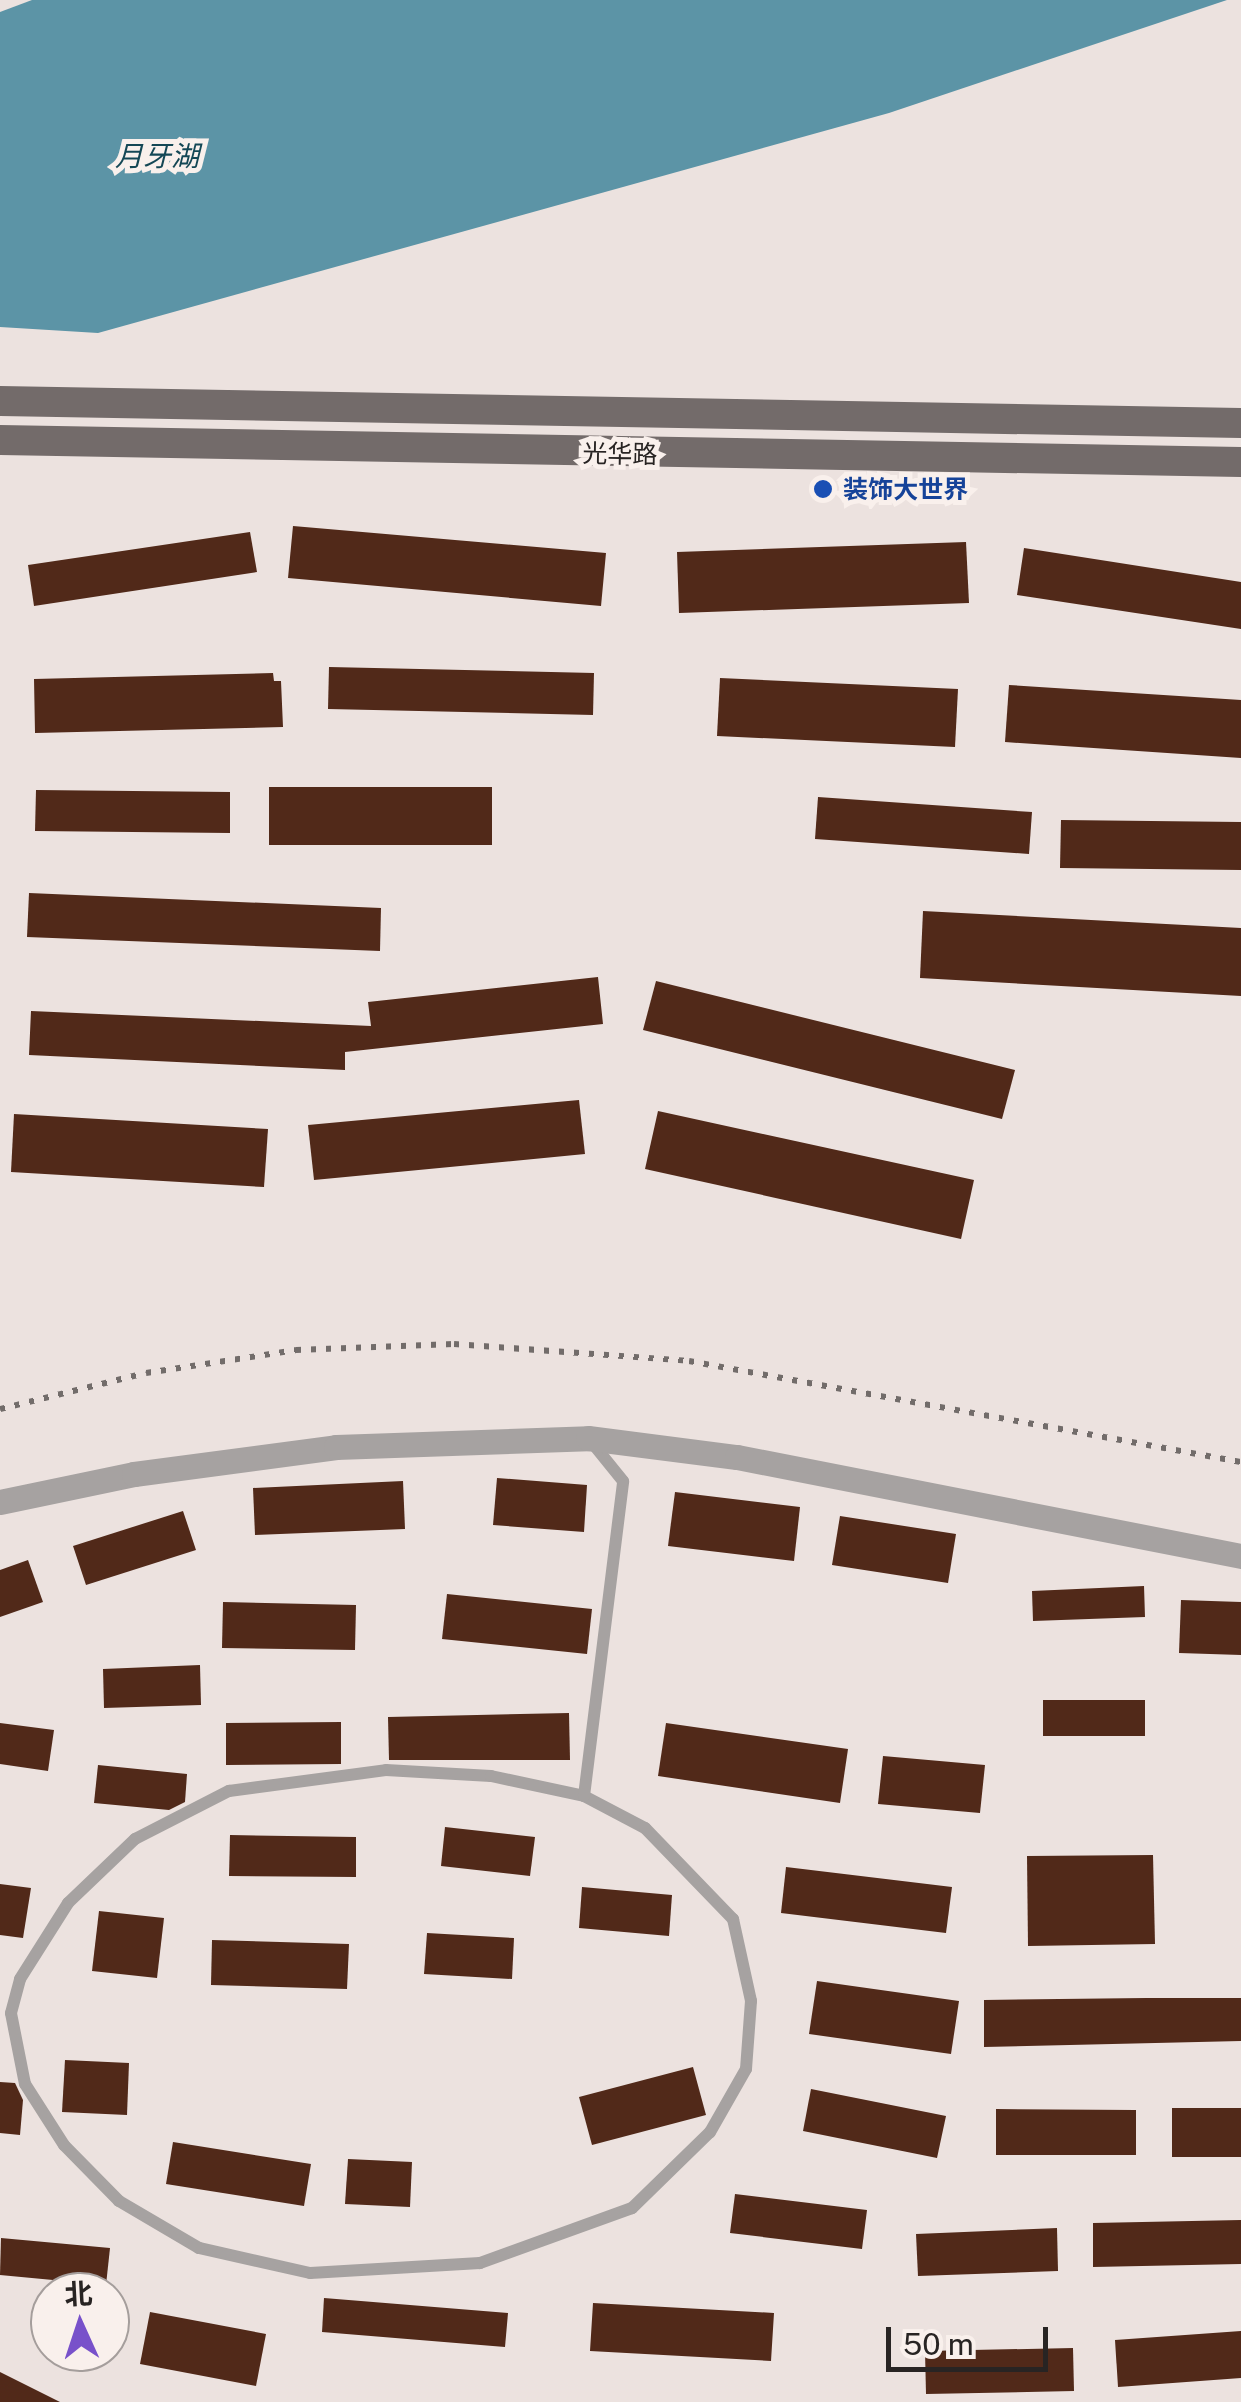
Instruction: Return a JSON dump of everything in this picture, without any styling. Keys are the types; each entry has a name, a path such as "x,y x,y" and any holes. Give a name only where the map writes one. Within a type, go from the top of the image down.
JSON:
{"main road":[{"name":"光华路","path":"0,401 1241,423"},
{"name":"光华路","path":"0,440 1241,462"}],"street":[{"path":"0,1502 134,1474 336,1447 588,1438 737,1457 1241,1556"}],"lane":[{"path":"584,1796 623,1481 588,1438"},
{"path":"386,1770 491,1776 584,1796 645,1828 733,1918 751,2001 746,2069 710,2132 632,2208 480,2264 310,2273 199,2248 119,2202 64,2146 25,2084 11,2013 20,1978 68,1903 134,1838 229,1791 386,1770"}],"water":[{"name":"月牙湖","path":"32,0 1227,0 889,113 98,333 0,327 0,12"}],"building":[{"path":"293,526 606,553 601,606 288,578"},
{"path":"250,532 257,572 34,606 28,565"},
{"path":"966,542 969,603 679,613 677,552"},
{"path":"1024,548 1241,582 1241,629 1017,595"},
{"path":"329,667 594,673 593,715 328,709"},
{"path":"273,673 274,681 281,681 283,727 35,733 34,679"},
{"path":"720,678 958,689 955,747 717,736"},
{"path":"1009,685 1241,700 1241,758 1005,742"},
{"path":"269,787 492,787 492,845 269,845"},
{"path":"36,790 230,792 230,833 35,831"},
{"path":"818,797 1032,812 1029,854 815,839"},
{"path":"1061,820 1241,822 1241,870 1060,868"},
{"path":"29,893 381,908 380,951 27,937"},
{"path":"923,911 1241,928 1241,996 920,978"},
{"path":"598,977 603,1024 345,1052 345,1070 29,1055 31,1011 371,1026 368,1002"},
{"path":"656,981 1015,1070 1002,1119 643,1030"},
{"path":"579,1100 585,1154 314,1180 308,1125"},
{"path":"658,1111 974,1180 961,1239 645,1169"},
{"path":"14,1114 268,1129 264,1187 11,1172"},
{"path":"497,1478 587,1485 584,1532 493,1525"},
{"path":"403,1481 405,1529 255,1535 253,1488"},
{"path":"675,1492 800,1507 794,1561 668,1546"},
{"path":"183,1511 196,1550 86,1585 73,1546"},
{"path":"840,1516 956,1534 948,1583 832,1565"},
{"path":"28,1560 43,1602 0,1617 0,1570"},
{"path":"1144,1586 1145,1617 1033,1621 1032,1591"},
{"path":"447,1594 592,1609 587,1654 442,1639"},
{"path":"1181,1600 1241,1602 1241,1655 1179,1653"},
{"path":"223,1602 356,1605 355,1650 222,1648"},
{"path":"200,1665 201,1705 104,1708 103,1669"},
{"path":"1043,1700 1145,1700 1145,1736 1043,1736"},
{"path":"569,1713 570,1760 389,1760 388,1717"},
{"path":"341,1722 341,1764 226,1765 226,1723"},
{"path":"0,1723 54,1730 48,1771 0,1764"},
{"path":"666,1723 848,1749 840,1803 658,1776"},
{"path":"883,1756 985,1765 980,1813 878,1804"},
{"path":"98,1765 187,1774 185,1802 169,1810 94,1803"},
{"path":"445,1827 535,1837 530,1876 441,1866"},
{"path":"230,1835 356,1837 356,1877 229,1876"},
{"path":"1153,1855 1155,1944 1028,1946 1027,1856"},
{"path":"786,1867 952,1887 946,1933 781,1913"},
{"path":"0,1884 31,1888 23,1938 0,1935"},
{"path":"582,1887 672,1895 669,1936 579,1928"},
{"path":"99,1911 164,1918 157,1978 92,1971"},
{"path":"427,1933 514,1938 512,1979 424,1974"},
{"path":"212,1940 349,1944 347,1989 211,1985"},
{"path":"817,1981 959,2001 951,2054 809,2034"},
{"path":"1241,1998 1241,2041 984,2047 984,2000"},
{"path":"65,2060 129,2063 127,2115 62,2112"},
{"path":"693,2067 706,2115 592,2145 579,2097"},
{"path":"0,2082 15,2083 23,2100 20,2135 0,2133"},
{"path":"811,2089 946,2116 937,2158 803,2131"},
{"path":"1172,2108 1241,2108 1241,2157 1172,2157"},
{"path":"996,2109 1136,2110 1136,2155 996,2155"},
{"path":"173,2142 311,2164 304,2206 166,2184"},
{"path":"348,2159 412,2162 410,2207 345,2204"},
{"path":"735,2194 867,2210 862,2249 730,2233"},
{"path":"1241,2220 1241,2264 1093,2267 1093,2223"},
{"path":"1057,2228 1058,2271 918,2276 916,2234"},
{"path":"1,2238 110,2248 107,2272 30,2272 30,2278 0,2275"},
{"path":"324,2298 508,2313 505,2347 322,2332"},
{"path":"593,2303 774,2313 771,2361 590,2351"},
{"path":"150,2312 266,2334 256,2386 140,2364"},
{"path":"1241,2331 1241,2378 1118,2387 1115,2340"},
{"path":"1073,2348 1074,2391 926,2394 925,2351"},
{"path":"0,2372 60,2402 0,2402"}],"railway":[{"path":"0,1409 146,1373 296,1350 454,1344 689,1361 1241,1462"}],"place":[{"name":"装饰大世界","path":"823,489"}]}
